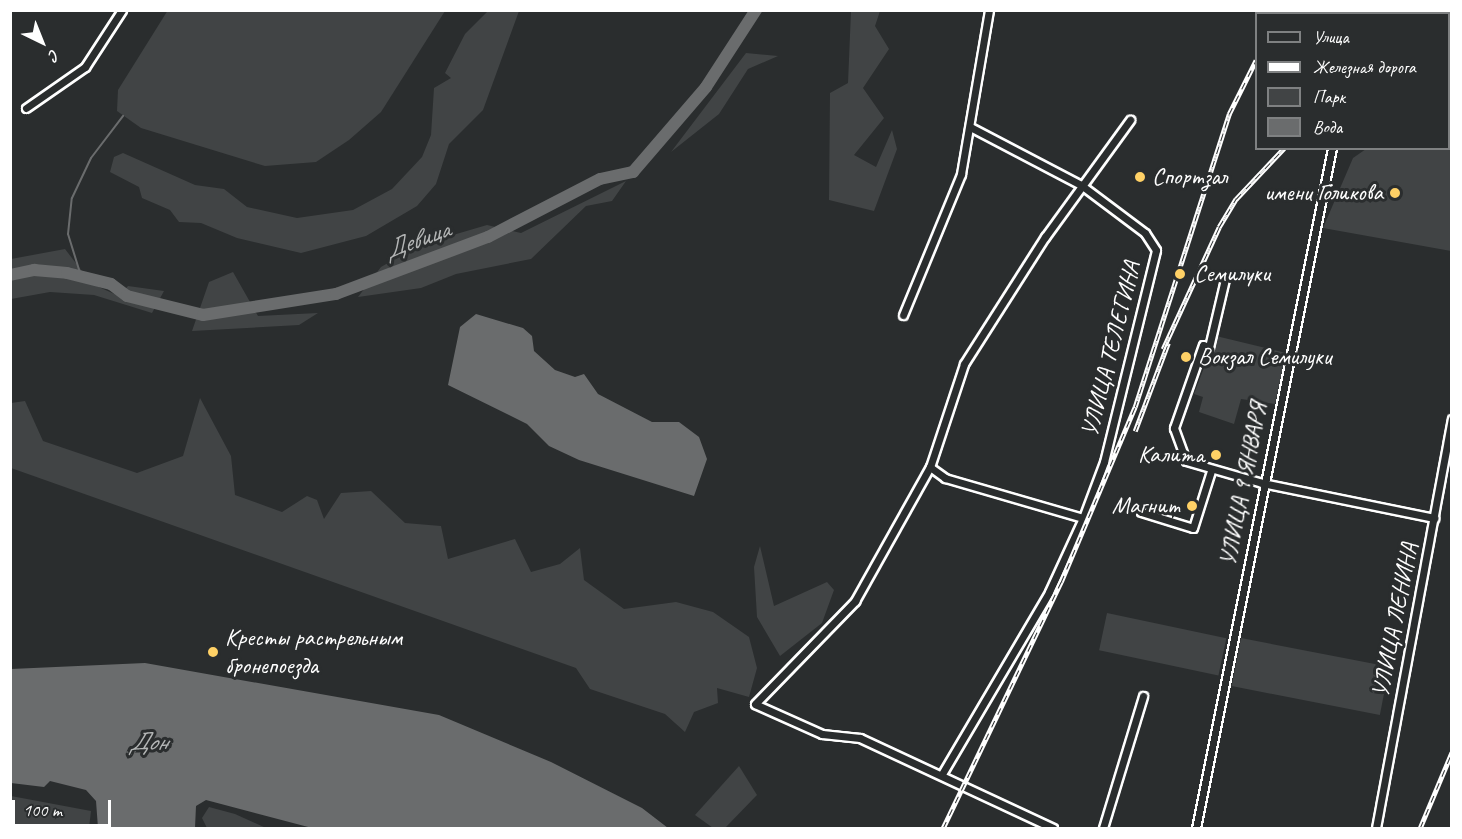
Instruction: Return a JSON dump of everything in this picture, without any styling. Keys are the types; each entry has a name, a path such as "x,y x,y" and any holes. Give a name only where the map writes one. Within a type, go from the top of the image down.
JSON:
{"street":[{"path":"26,108 85,67 122,10"},
{"path":"903,315 951,203 970,128 989,10"},
{"path":"1053,828 942,774 860,738 822,734 755,704 855,601 930,467 964,364 1081,185 1130,120"},
{"name":"УЛИЦА ТЕЛЕГИНА","path":"942,774 1049,592 1083,518 1104,462 1156,250 1145,233 1081,185 970,128"},
{"name":"УЛИЦА 9 ЯНВАРЯ","path":"1196,828 1262,483 1332,150"},
{"path":"1225,279 1209,347 1203,345 1174,428 1186,461 1211,471 1262,483 1434,518"},
{"name":"УЛИЦА ЛЕНИНА","path":"1376,828 1452,419"},
{"path":"930,467 945,478 1083,518"},
{"path":"1141,513 1193,528 1211,471"},
{"path":"1103,828 1143,696"}],"green space":[{"path":"168,10 445,11 381,112 349,140 316,162 265,166 141,128 117,111 118,90"},
{"path":"488,11 519,11 483,110 449,144 436,184 417,206 366,236 301,253 237,238 201,223 179,222 170,210 142,198 139,187 110,172 114,157 123,153 195,185 224,189 247,207 297,218 353,210 392,189 422,157 431,135 434,88 451,78 445,73 465,34"},
{"path":"851,11 880,11 875,26 889,49 863,88 884,118 854,155 876,167 892,130 897,149 874,211 829,200 830,93 848,83"},
{"path":"746,53 778,56 748,69 719,114 671,152"},
{"name":"имени Голикова","path":"1451,97 1451,251 1323,228 1353,158 1365,150 1450,150"},
{"path":"626,181 612,201 586,206 531,259 456,274 421,288 358,297 381,267 419,245 487,225 521,233"},
{"path":"65,249 92,284 119,296 128,286 164,291 152,313 94,295 50,292 11,299 11,259"},
{"path":"233,272 258,316 318,313 299,325 192,331 209,282"},
{"path":"1216,336 1286,353 1275,404 1241,399 1234,424 1199,412 1203,397 1194,394"},
{"path":"200,398 231,456 235,495 282,512 307,496 317,500 324,519 341,493 371,491 405,523 441,526 448,559 515,539 531,572 560,564 580,548 584,580 624,609 676,602 713,612 749,637 757,668 749,697 717,688 718,703 694,712 685,732 665,714 590,689 576,668 11,468 11,403 25,401 43,441 137,473 183,456"},
{"path":"760,546 774,606 827,582 834,590 822,623 780,656 757,617 754,567"},
{"path":"1107,613 1226,638 1218,676 1099,650"},
{"path":"1241,638 1389,667 1380,715 1232,686"},
{"path":"739,766 757,795 725,828 713,828 695,815"},
{"path":"11,796 91,811 89,828 11,828"},
{"path":"209,807 235,814 266,828 207,828 202,818"}],"water":[{"path":"476,314 523,328 532,336 534,351 555,370 575,377 584,374 598,394 652,422 679,422 699,437 707,459 694,496 579,460 549,446 527,424 448,385 460,327"},
{"name":"Дон","path":"145,663 439,715 551,762 642,808 668,828 312,828 206,800 196,806 195,828 98,828 96,801 86,790 50,781 44,787 11,783 11,669"}],"waterway":[{"name":"Девица","path":"10,275 34,270 67,273 111,284 127,296 203,315 336,294 488,237 600,179 633,172 706,87 756,10"},
{"path":"81,276 68,234 72,198 91,158 123,116"}],"railway":[{"path":"943,828 1061,582 1135,407 1229,114 1255,62"},
{"path":"1163,349 1219,227 1236,199 1282,150"},
{"path":"1135,431 1168,343"},
{"path":"1420,828 1452,752"}],"place":[{"name":"Спортзал","path":"1140,177"},
{"name":"имени Голикова","path":"1395,193"},
{"name":"Семилуки","path":"1180,274"},
{"name":"Вокзал Семилуки","path":"1186,357"},
{"name":"Калита","path":"1216,455"},
{"name":"Магнит","path":"1192,506"},
{"name":"Кресты растрельным бронепоезда","path":"213,652"}]}
